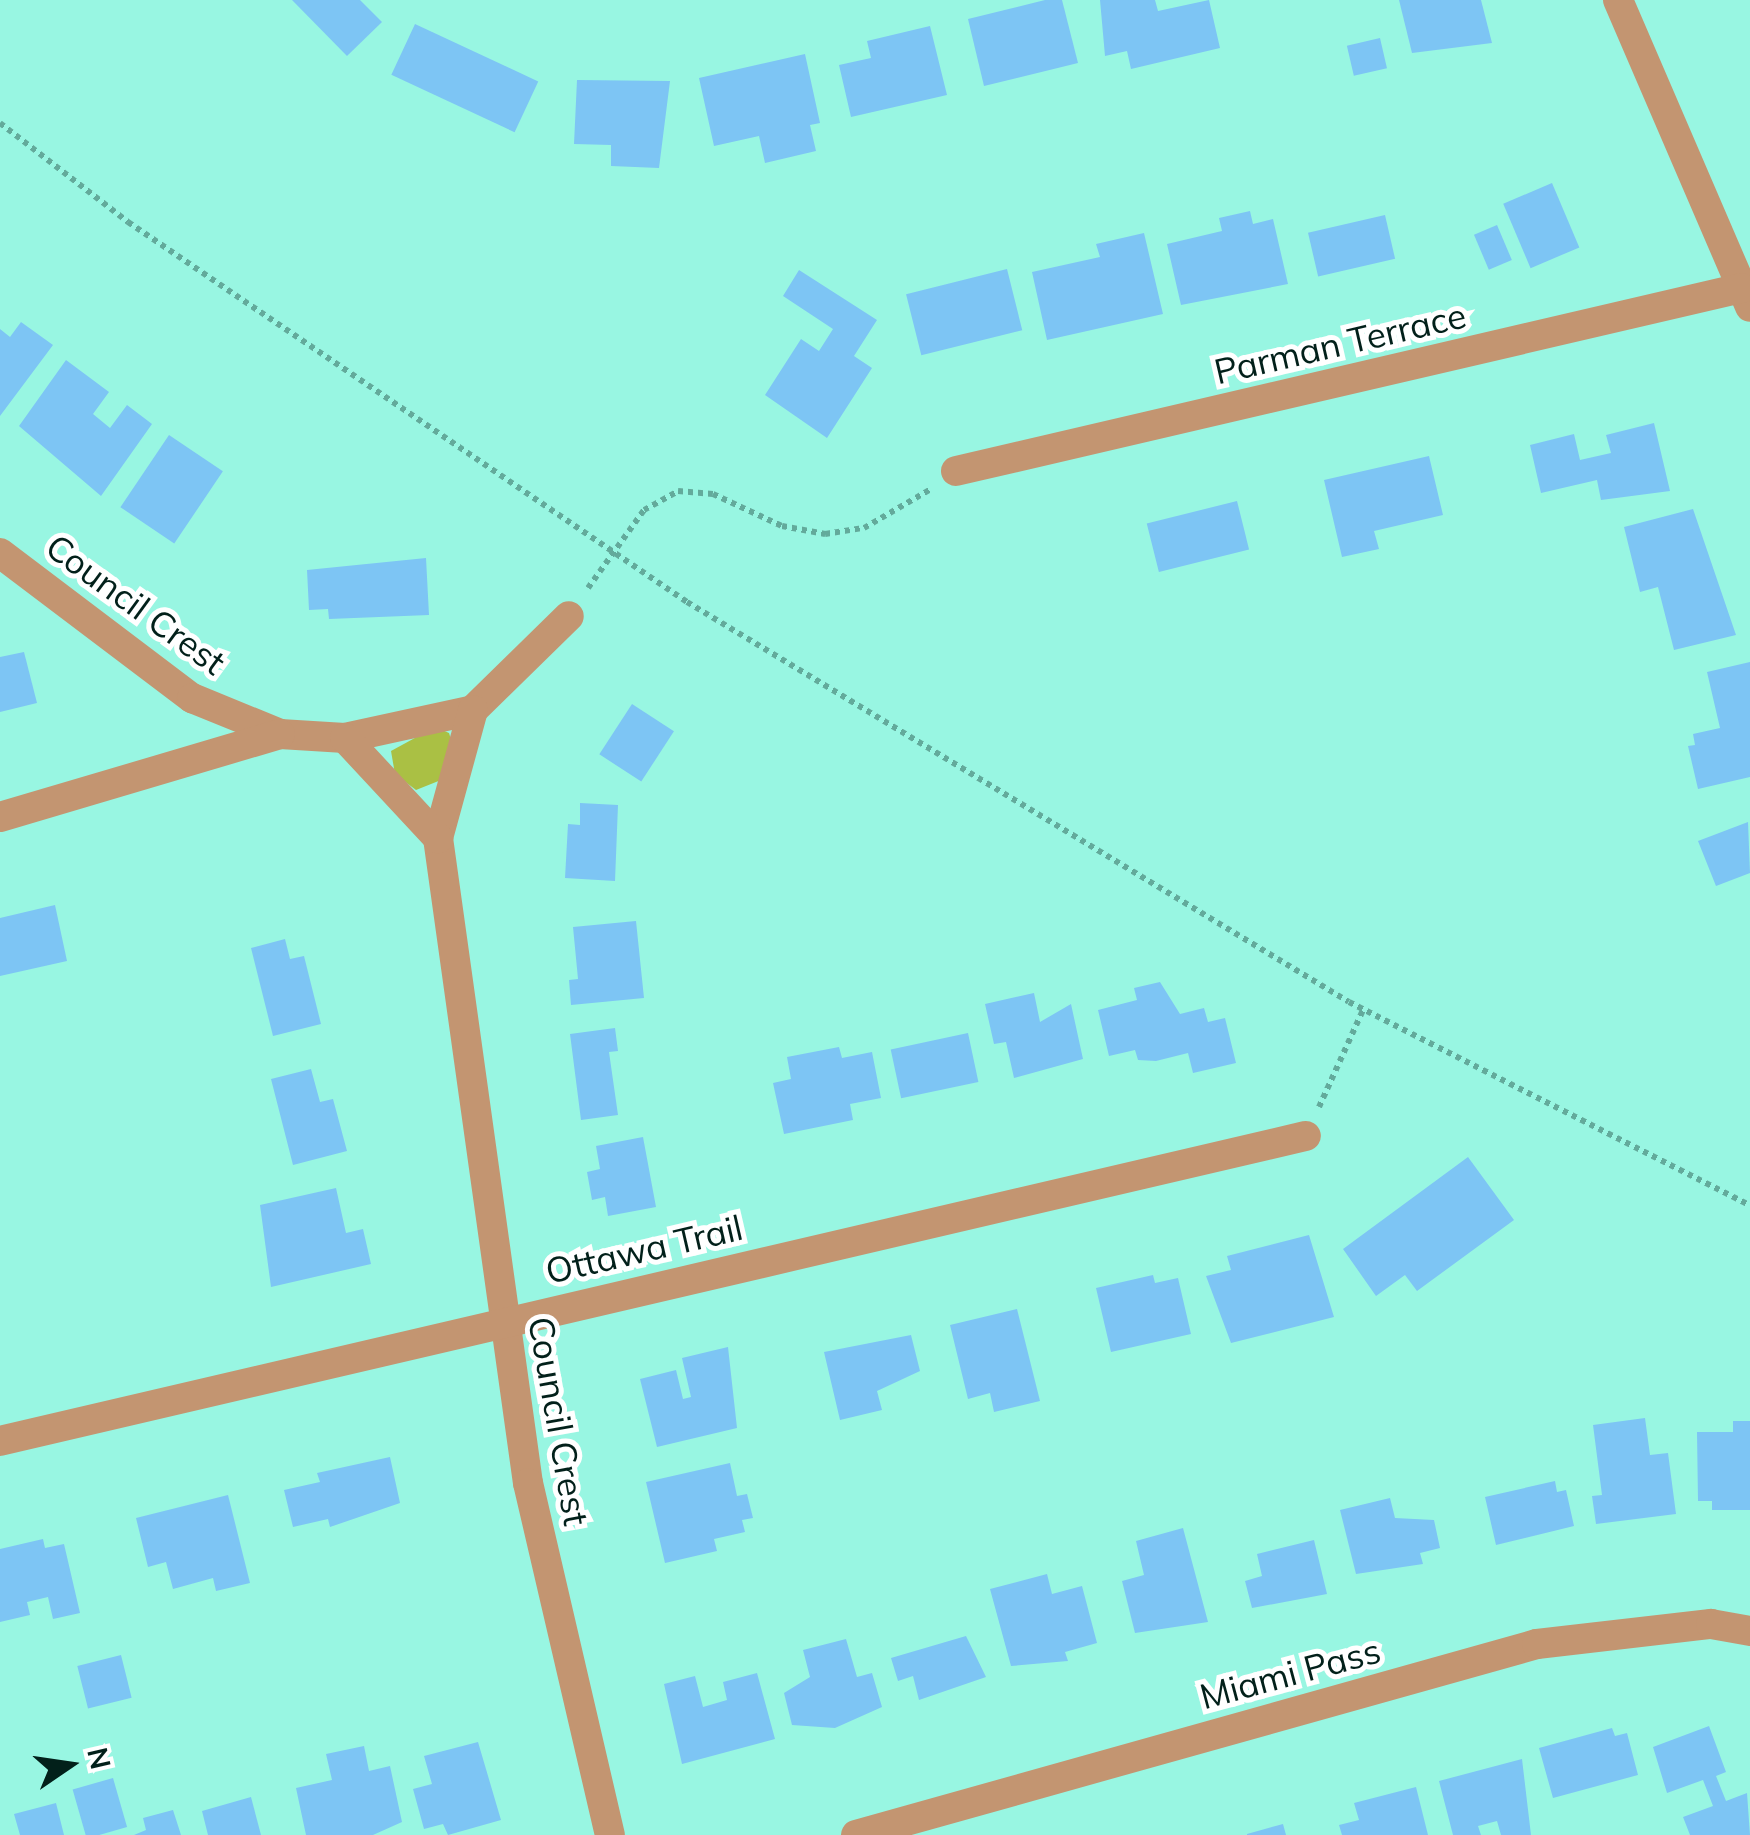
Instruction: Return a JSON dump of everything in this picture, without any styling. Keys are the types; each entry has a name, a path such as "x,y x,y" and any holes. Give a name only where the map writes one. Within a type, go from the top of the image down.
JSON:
{"street":[{"path":"1618,0 1746,297"},
{"name":"Parman Terrace","path":"956,470 1746,297"},
{"name":"Council Crest","path":"0,553 192,698 280,734 345,738 474,710"},
{"name":"Council Crest","path":"569,616 474,710 438,838 502,1319 528,1483 610,1835"},
{"path":"0,817 280,734"},
{"path":"345,738 438,838"},
{"name":"Ottawa Trail","path":"0,1441 502,1319 1306,1136"},
{"name":"Miami Pass","path":"856,1835 1537,1644 1711,1624 1750,1630"}],"path":[{"path":"0,123 128,222 609,550 1364,1010 1750,1205"},
{"path":"569,616 609,550 644,510 678,491 713,494 782,526 826,534 902,511 956,470"},
{"path":"1306,1136 1364,1010"}],"green space":[{"path":"435,727 449,733 453,746 441,780 416,790 395,774 391,751"}],"building":[{"path":"292,0 360,0 382,22 347,56"},
{"path":"1045,0 1062,0 1078,63 984,86 968,19"},
{"path":"1100,0 1155,0 1158,11 1209,0 1220,48 1131,69 1127,51 1105,56"},
{"path":"1399,0 1481,0 1492,43 1412,53"},
{"path":"415,24 538,81 515,132 391,75"},
{"path":"930,26 947,95 851,117 839,65 871,58 867,41"},
{"path":"1380,38 1387,68 1354,76 1347,46"},
{"path":"805,54 820,123 810,125 816,151 765,163 759,136 714,146 699,78"},
{"path":"577,80 670,81 659,168 611,166 611,145 574,144"},
{"path":"1552,183 1579,247 1531,268 1503,204"},
{"path":"1250,211 1253,224 1273,219 1288,284 1181,305 1167,244 1222,231 1219,218"},
{"path":"1385,215 1395,259 1318,277 1308,233"},
{"path":"1497,225 1512,260 1489,270 1474,235"},
{"path":"1144,233 1163,314 1047,340 1032,272 1100,257 1096,244"},
{"path":"1007,269 1022,330 921,355 906,294"},
{"path":"799,270 877,320 854,356 872,368 827,438 765,395 801,339 819,351 833,329 783,296"},
{"path":"21,322 53,345 0,416 0,329 10,337"},
{"path":"66,360 109,392 93,414 110,428 127,405 152,424 101,496 19,426"},
{"path":"1654,423 1670,491 1601,500 1597,480 1541,493 1530,445 1574,434 1580,460 1611,453 1606,435"},
{"path":"169,435 223,471 174,543 120,507"},
{"path":"1429,456 1443,515 1374,531 1379,549 1342,557 1324,480"},
{"path":"1237,501 1249,550 1159,572 1147,523"},
{"path":"1693,509 1736,635 1674,650 1658,587 1640,592 1624,527"},
{"path":"426,558 429,615 329,619 328,609 309,610 307,570"},
{"path":"24,652 37,703 0,712 0,657"},
{"path":"1750,662 1750,777 1698,789 1688,746 1695,745 1693,734 1720,728 1707,672"},
{"path":"632,704 674,731 641,782 599,754"},
{"path":"580,803 618,805 615,881 565,878 568,824 580,825"},
{"path":"1748,822 1750,873 1716,886 1698,841"},
{"path":"55,905 67,961 0,976 0,918"},
{"path":"636,921 644,998 571,1005 569,980 578,979 573,927"},
{"path":"285,939 290,959 304,956 321,1024 273,1036 251,948"},
{"path":"1160,982 1180,1014 1204,1008 1208,1022 1225,1018 1236,1063 1193,1073 1188,1053 1156,1061 1138,1060 1135,1050 1109,1056 1098,1010 1137,1000 1134,988"},
{"path":"1034,993 1040,1022 1071,1004 1083,1059 1014,1078 1006,1042 994,1044 985,1004"},
{"path":"615,1028 618,1051 609,1052 618,1115 581,1120 570,1034"},
{"path":"968,1033 978,1082 901,1098 891,1049"},
{"path":"839,1047 842,1058 872,1052 881,1098 850,1104 853,1120 784,1134 773,1083 791,1079 787,1057"},
{"path":"311,1069 320,1102 333,1099 347,1151 293,1165 271,1079"},
{"path":"643,1137 656,1207 608,1216 605,1197 592,1200 587,1172 600,1169 596,1146"},
{"path":"1468,1157 1514,1220 1417,1291 1405,1275 1376,1296 1343,1249"},
{"path":"336,1188 346,1233 363,1229 371,1264 271,1287 260,1205"},
{"path":"1309,1235 1334,1317 1231,1343 1206,1276 1231,1270 1227,1256"},
{"path":"1153,1275 1155,1283 1178,1278 1191,1334 1111,1352 1096,1288"},
{"path":"1017,1309 1040,1401 994,1412 990,1393 968,1399 950,1325"},
{"path":"911,1335 920,1371 877,1391 882,1410 840,1420 824,1352"},
{"path":"728,1347 737,1428 657,1447 640,1379 676,1370 683,1399 691,1397 682,1358"},
{"path":"1645,1418 1650,1455 1668,1453 1676,1514 1596,1524 1592,1496 1602,1495 1593,1425"},
{"path":"1733,1421 1750,1421 1750,1510 1712,1510 1712,1501 1698,1501 1697,1432 1733,1432"},
{"path":"390,1457 400,1503 330,1527 328,1519 293,1527 284,1490 320,1482 317,1473"},
{"path":"730,1463 737,1496 747,1494 753,1518 742,1520 745,1532 714,1539 717,1551 665,1563 646,1482"},
{"path":"1555,1481 1557,1492 1566,1490 1574,1526 1496,1545 1485,1497"},
{"path":"228,1495 250,1583 216,1591 213,1578 173,1589 166,1562 148,1567 136,1518"},
{"path":"1390,1498 1395,1518 1434,1520 1440,1548 1420,1553 1423,1564 1356,1574 1340,1510"},
{"path":"1183,1528 1208,1622 1135,1633 1122,1581 1144,1575 1136,1541"},
{"path":"43,1539 45,1548 64,1544 80,1613 53,1619 48,1597 27,1602 30,1615 0,1622 0,1549"},
{"path":"1314,1540 1327,1594 1252,1608 1245,1581 1262,1576 1257,1554"},
{"path":"1047,1574 1052,1594 1082,1586 1097,1643 1065,1652 1068,1661 1011,1666 990,1589"},
{"path":"966,1636 986,1677 919,1700 913,1676 898,1681 891,1658"},
{"path":"846,1639 857,1677 872,1673 882,1707 835,1728 792,1725 784,1693 810,1677 803,1650"},
{"path":"121,1655 132,1698 88,1709 77,1666"},
{"path":"757,1673 775,1739 682,1764 664,1684 695,1676 703,1707 727,1700 723,1682"},
{"path":"1709,1726 1726,1772 1716,1776 1726,1801 1747,1793 1750,1835 1690,1835 1683,1817 1713,1806 1703,1780 1667,1793 1653,1747"},
{"path":"1612,1728 1615,1736 1627,1733 1638,1775 1553,1798 1539,1748"},
{"path":"478,1742 501,1820 448,1835 443,1824 424,1829 413,1789 432,1784 424,1756"},
{"path":"364,1746 369,1771 390,1766 402,1822 373,1835 306,1835 296,1788 332,1780 326,1754"},
{"path":"1522,1759 1531,1835 1501,1835 1497,1821 1478,1826 1481,1835 1453,1835 1439,1781"},
{"path":"113,1778 127,1827 86,1835 73,1790"},
{"path":"1416,1787 1428,1835 1342,1835 1339,1825 1359,1820 1354,1803"},
{"path":"251,1797 261,1835 208,1835 202,1811"},
{"path":"56,1803 64,1835 20,1835 14,1814"},
{"path":"173,1810 181,1835 134,1835 146,1830 143,1818"},
{"path":"1283,1824 1286,1835 1247,1835 1247,1834"}]}
